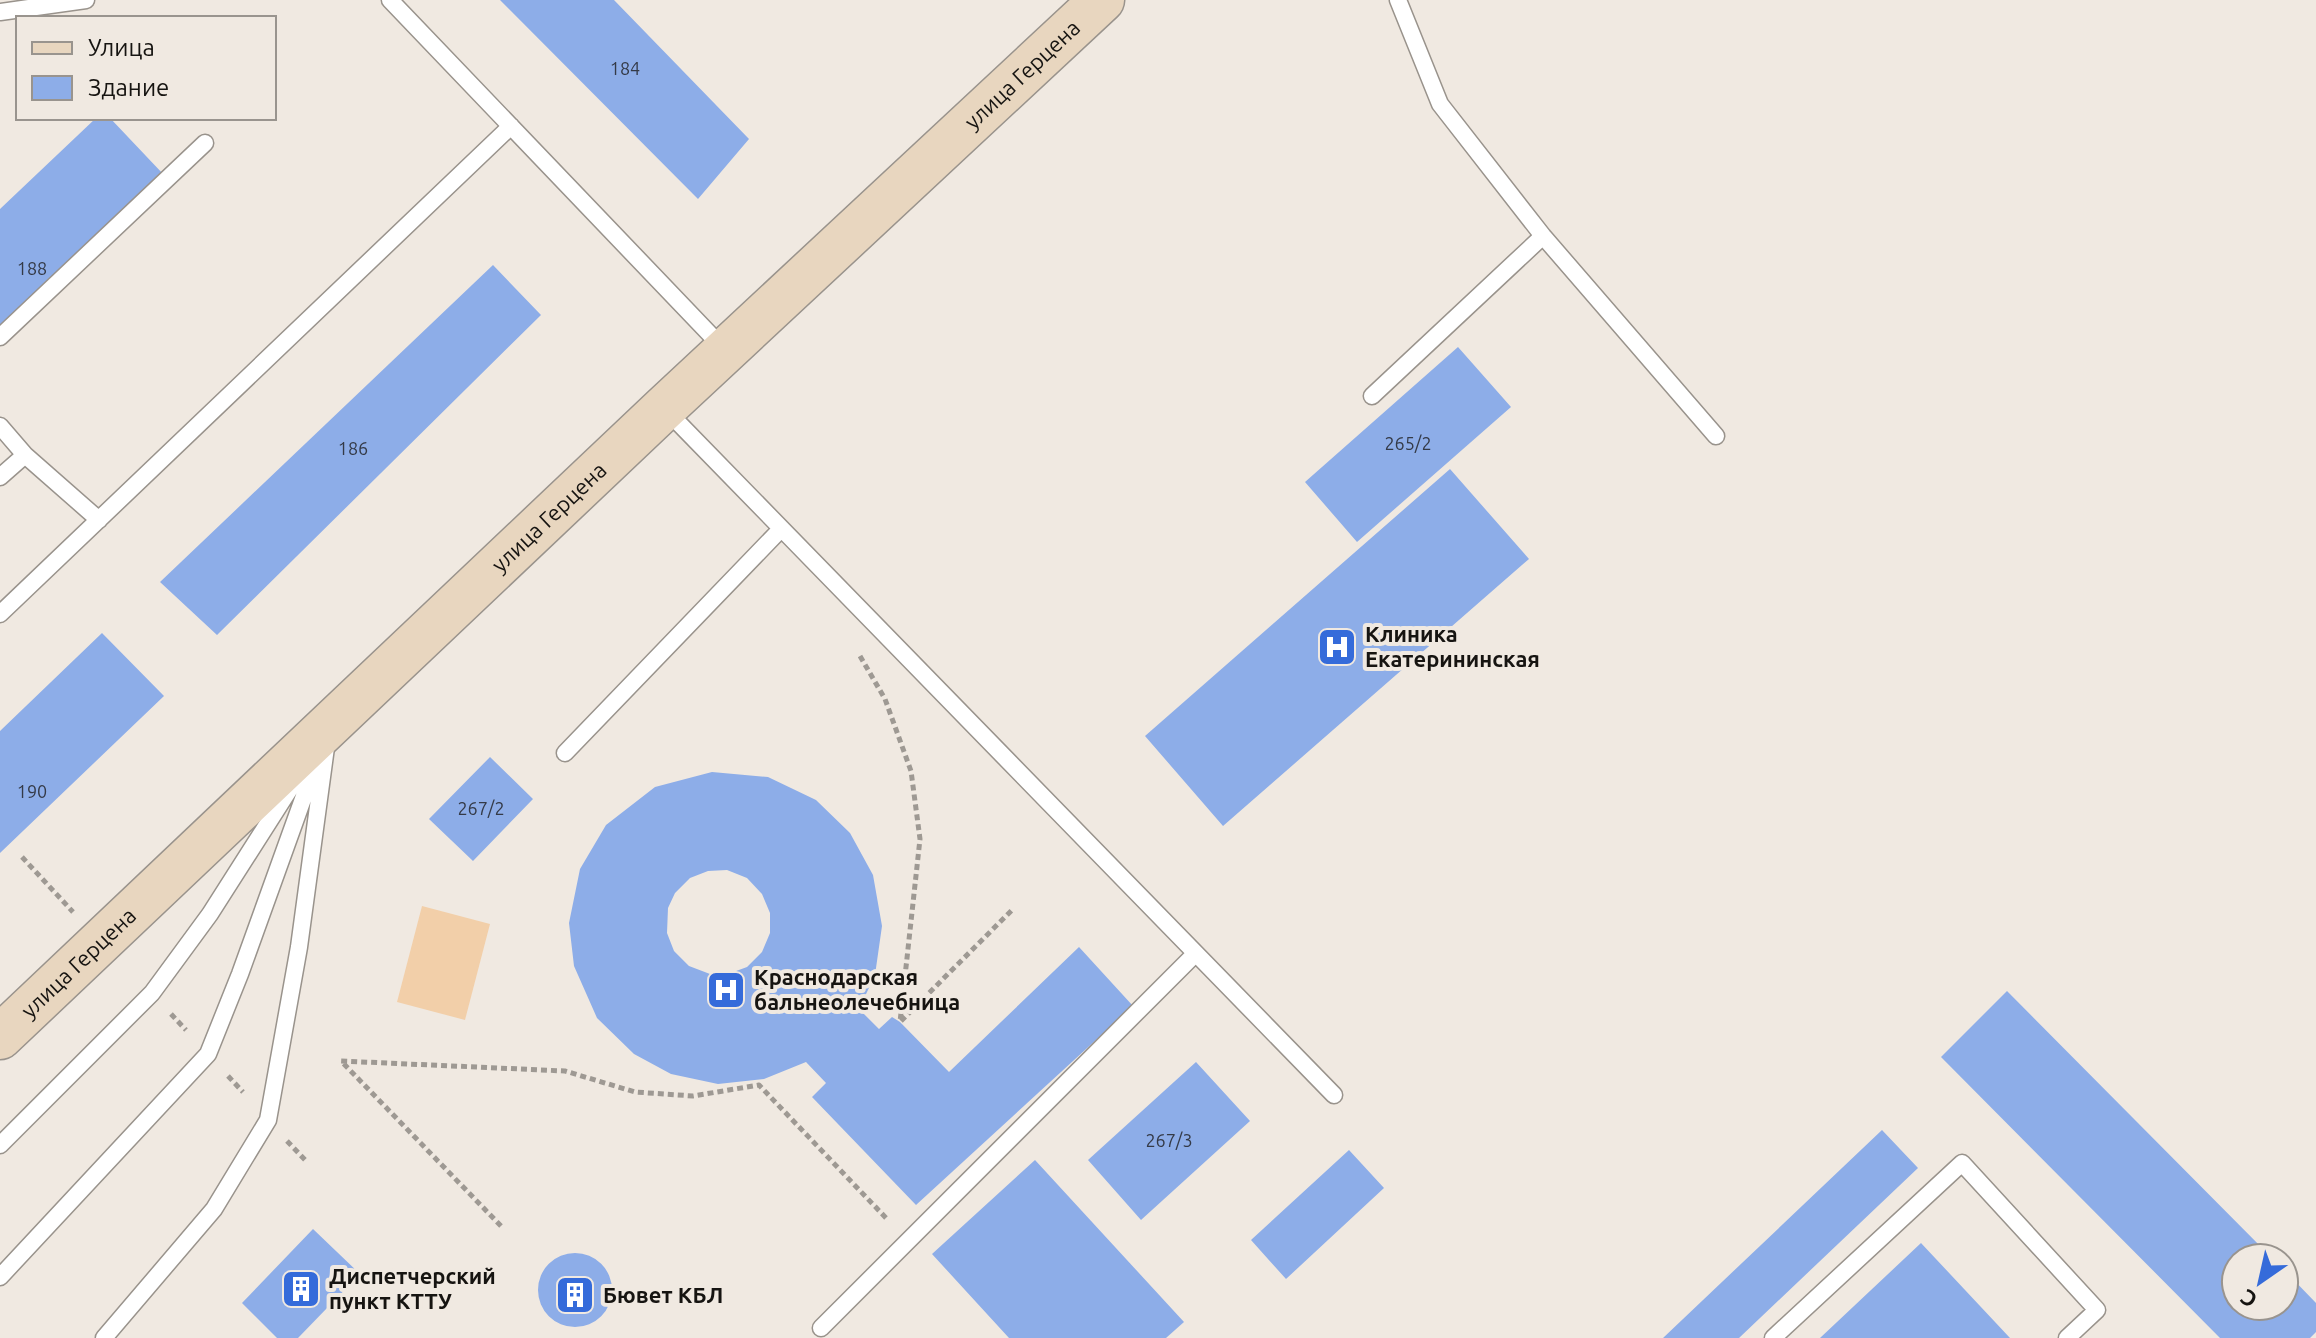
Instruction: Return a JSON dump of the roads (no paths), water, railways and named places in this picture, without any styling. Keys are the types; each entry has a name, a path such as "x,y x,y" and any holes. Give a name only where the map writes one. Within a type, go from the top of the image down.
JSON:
{"main road":[{"name":"улица Герцена","path":"0,1037 664,408 1102,0"}],"lane":[{"path":"0,12 86,0"},
{"path":"390,0 726,351"},
{"path":"1398,0 1440,104 1543,236 1716,436"},
{"path":"0,614 511,126"},
{"path":"0,337 205,143"},
{"path":"1372,396 1543,236"},
{"path":"664,408 1334,1095"},
{"path":"0,426 25,455 99,520"},
{"path":"0,477 25,455"},
{"path":"565,753 780,530"},
{"path":"0,1145 152,993 210,914 328,729"},
{"path":"0,1277 208,1054 328,729"},
{"path":"104,1338 214,1209 268,1120 299,947 328,729"},
{"path":"821,1328 1195,954"},
{"path":"1773,1338 1962,1163 2097,1310 2067,1338"}],"place":[{"name":"Клиника Екатерининская","path":"1337,647"},
{"name":"Краснодарская бальнеолечебница","path":"726,990"},
{"name":"Диспетчерский пункт КТТУ","path":"301,1289"},
{"name":"Бювет КБЛ","path":"575,1295"}]}
